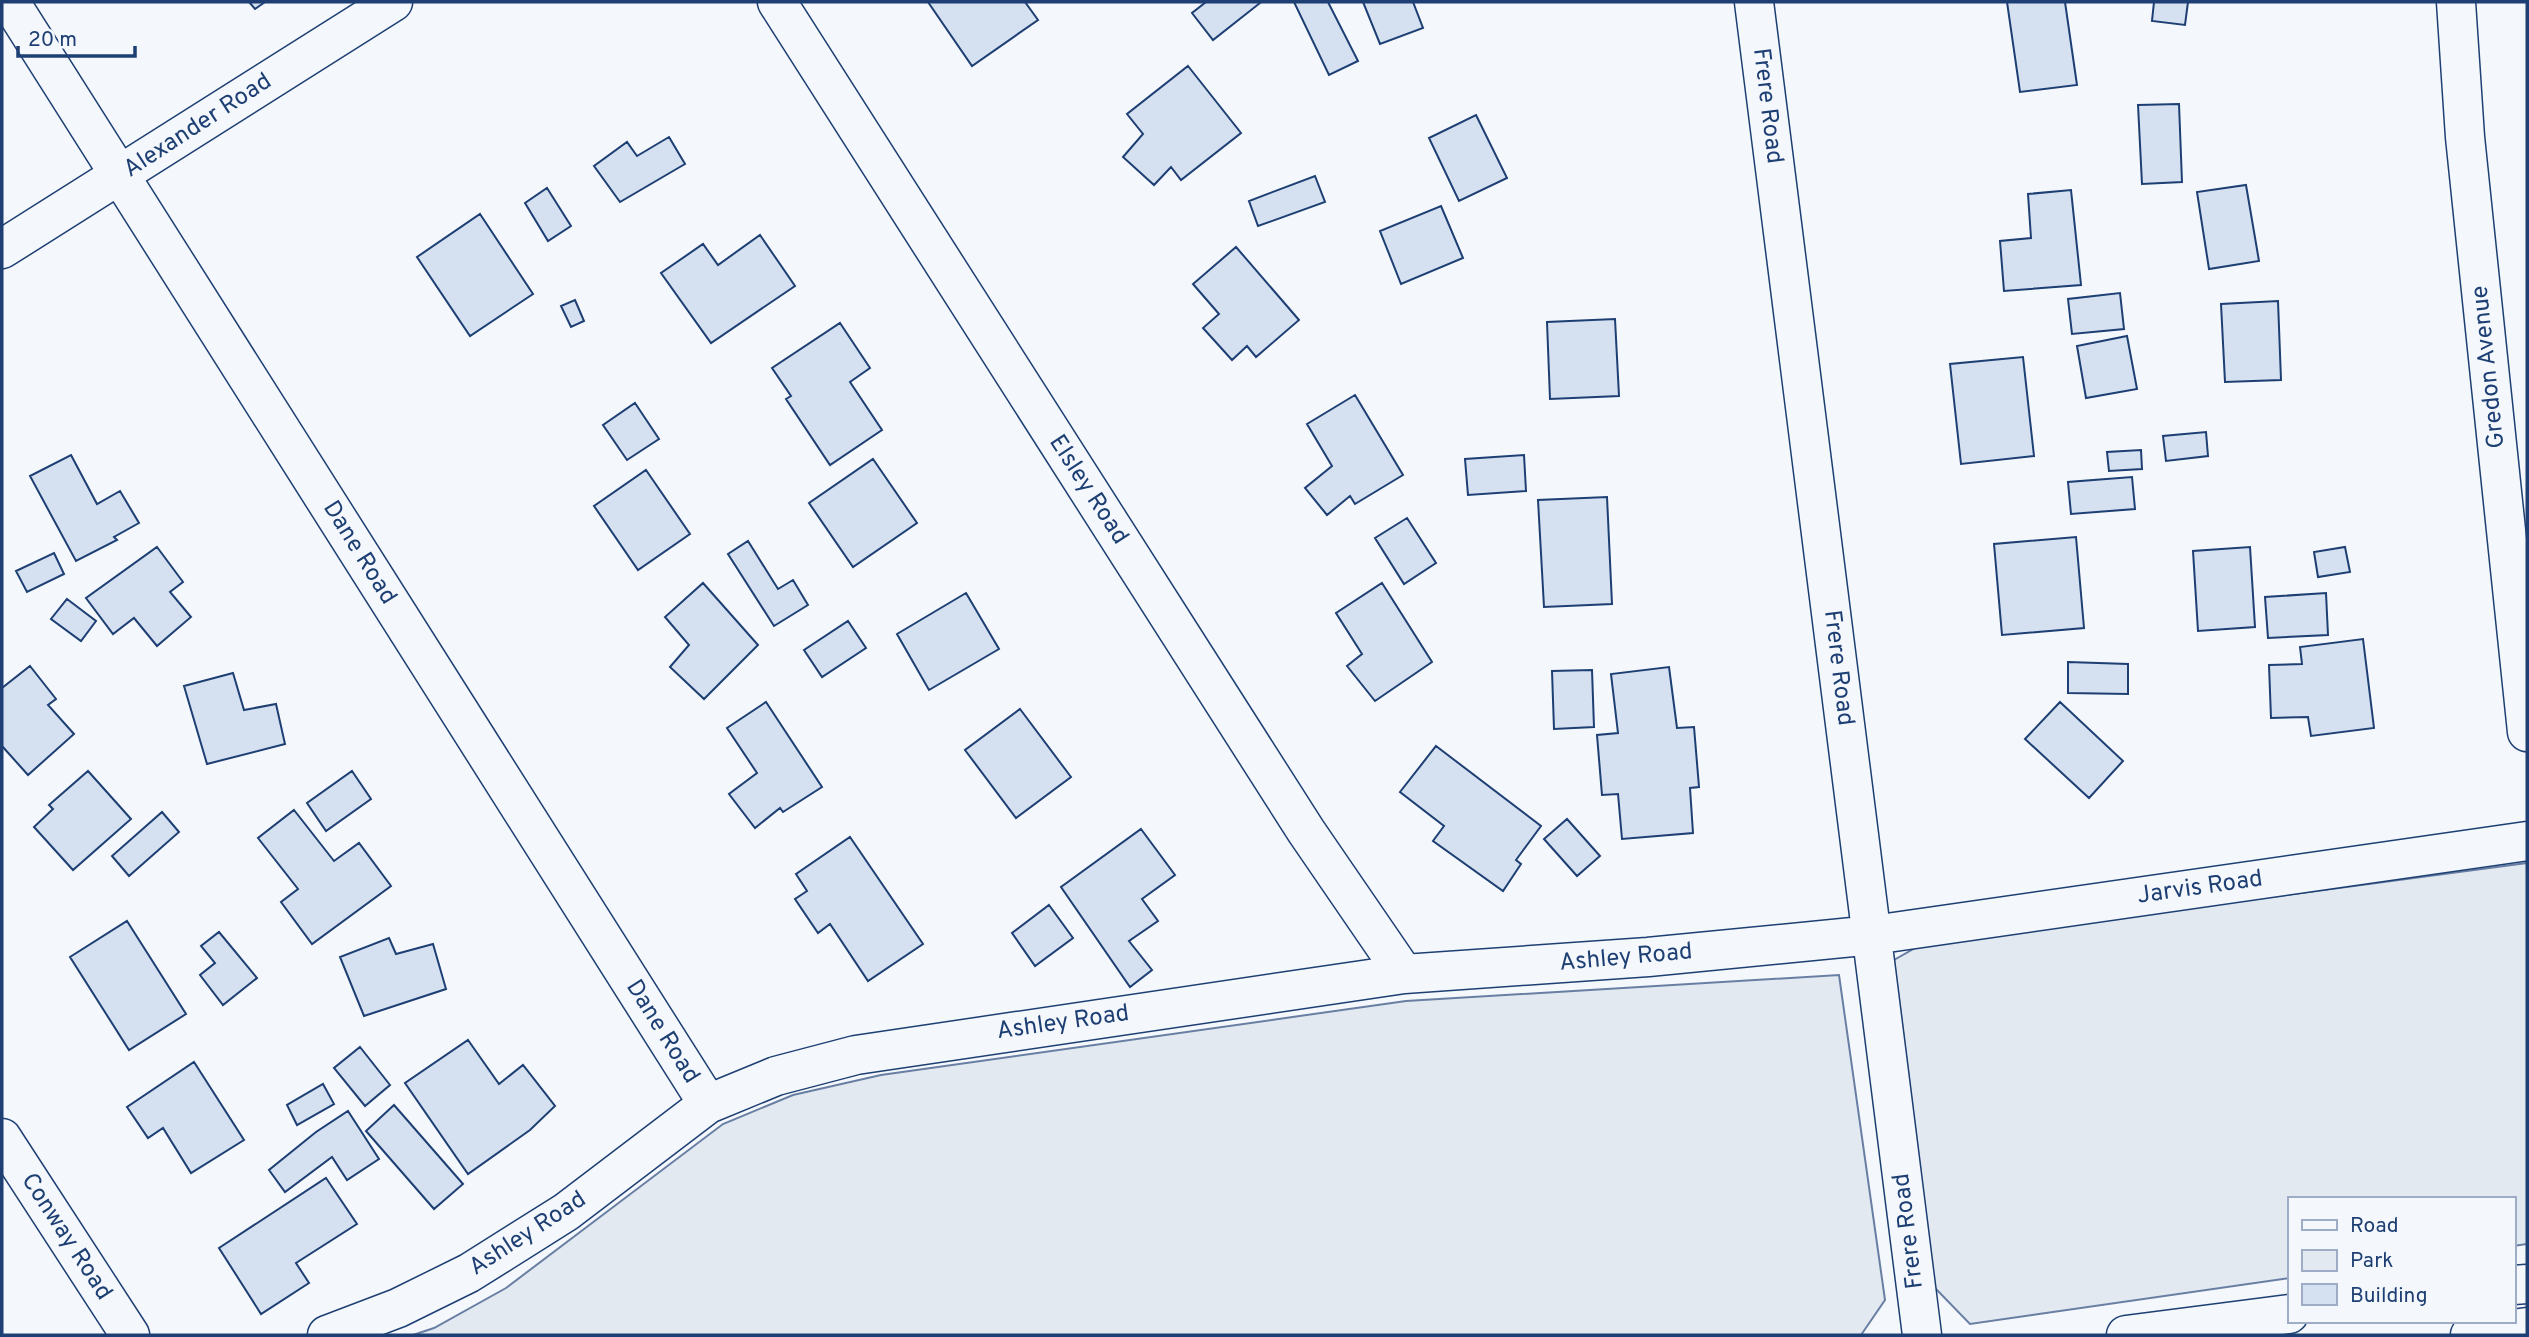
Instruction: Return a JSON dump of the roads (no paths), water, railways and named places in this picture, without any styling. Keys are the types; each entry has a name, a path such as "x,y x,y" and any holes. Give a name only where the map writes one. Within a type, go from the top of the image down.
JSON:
{"street":[{"name":"Dane Road","path":"10,2 708,1104"},
{"name":"Alexander Road","path":"2,249 393,2"},
{"name":"Elsley Road","path":"777,2 1306,831 1404,974"},
{"name":"Frere Road","path":"1754,2 1922,1335"},
{"name":"Gredon Avenue","path":"2456,2 2465,137 2527,732"},
{"name":"Jarvis Road","path":"1872,935 2527,841"},
{"name":"Ashley Road","path":"327,1335 398,1308 469,1273 566,1212 708,1104 776,1076 856,1055 1404,974 1648,957 1872,935"},
{"name":"Conway Road","path":"2,1139 131,1335"},
{"path":"2126,1335 2177,1332 2288,1314"},
{"path":"2470,1335 2527,1327"}]}
